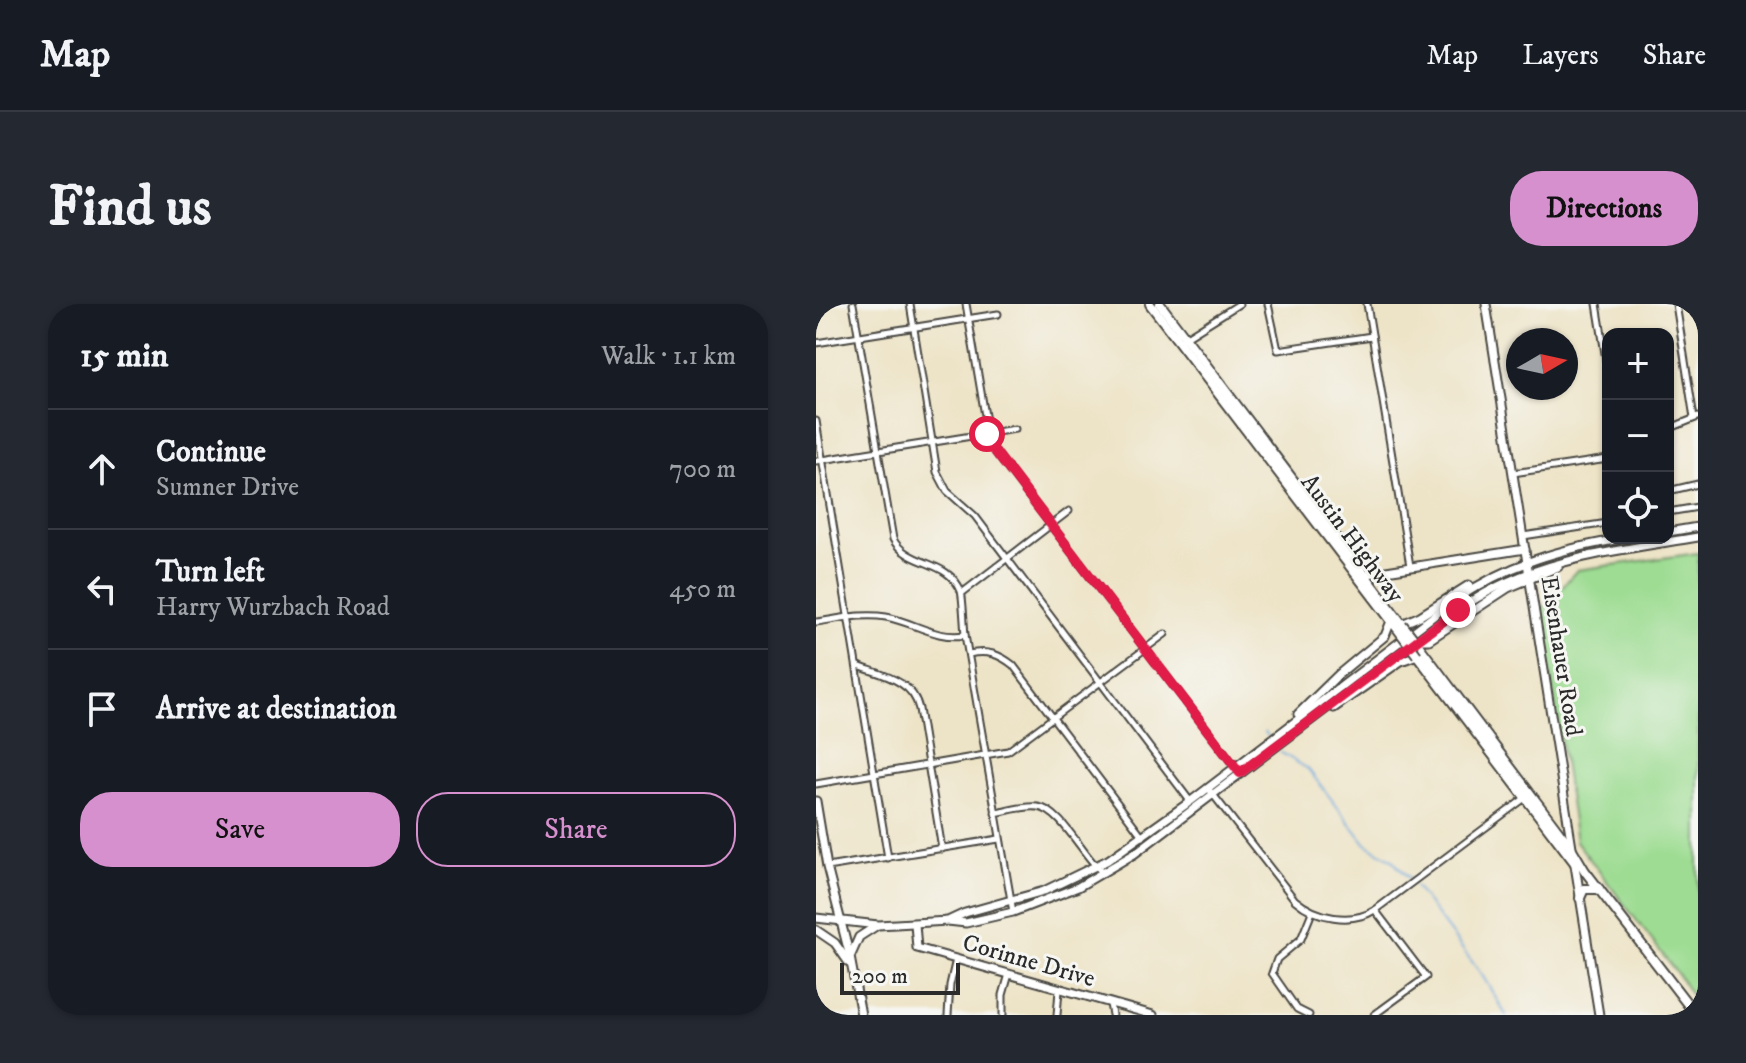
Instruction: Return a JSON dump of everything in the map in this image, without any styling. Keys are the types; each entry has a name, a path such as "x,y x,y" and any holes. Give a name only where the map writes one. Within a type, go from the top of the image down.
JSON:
{"main road":[{"name":"Austin Highway","path":"1150,304 1182,339"},
{"name":"Austin Highway","path":"1160,304 1182,339 1388,610 1402,624 1429,671 1447,691 1448,688"},
{"name":"Eisenhauer Road","path":"1486,304 1599,1015"},
{"path":"1674,531 1698,527"},
{"path":"816,918 878,925 948,921 966,923 1013,912 1061,894 1103,873 1458,610 1500,585 1571,560 1698,537"},
{"path":"1238,770 1318,700 1452,602 1493,576 1527,561 1602,543"},
{"path":"1361,575 1525,549"},
{"path":"1402,624 1479,579 1493,576"},
{"path":"1313,718 1331,710 1401,661 1422,656 1425,640 1529,576"},
{"name":"Austin Highway","path":"1388,610 1391,621 1448,688 1696,1015"},
{"path":"1412,629 1420,616"},
{"path":"1294,732 1294,727 1312,713 1318,700 1339,674 1385,636 1391,621"},
{"path":"1385,636 1395,636"},
{"path":"1401,661 1407,649"},
{"name":"Austin Highway","path":"1448,688 1525,798 1574,862 1585,871"},
{"path":"816,801 818,833 854,972 861,1015"},
{"path":"948,921 1065,882 1146,840"},
{"path":"1580,898 1584,889 1599,889"},
{"name":"Corinne Drive","path":"915,924 917,948 1153,1015"},
{"path":"850,957 859,937 878,925"},
{"path":"816,930 841,949 854,972"}],"street":[{"path":"853,304 891,533 896,545 906,555 947,572 962,593 961,611 1013,912"},
{"path":"910,304 941,484 975,516 1193,804"},
{"path":"966,304 987,434 994,450 1238,770"},
{"path":"1182,339 1239,304"},
{"path":"1268,304 1278,350 1372,336"},
{"path":"1367,304 1410,566"},
{"path":"1597,304 1602,335"},
{"path":"1674,427 1696,418 1676,304"},
{"path":"816,343 998,314"},
{"path":"816,421 819,460 888,858"},
{"path":"819,460 1015,429"},
{"path":"1513,473 1602,460"},
{"path":"1674,490 1698,484"},
{"path":"1674,511 1698,507"},
{"path":"962,593 1069,511"},
{"path":"1523,536 1602,524"},
{"path":"816,622 848,617 885,617 937,635 965,635"},
{"path":"816,784 1008,751 1165,634"},
{"path":"969,654 996,654 1016,668 1146,840"},
{"path":"857,666 901,682 915,695 942,849"},
{"path":"1210,791 1290,895 1312,912 1352,917 1367,915 1375,910 1525,798"},
{"path":"995,813 1039,807 1047,810 1103,873"},
{"path":"827,867 999,839"},
{"path":"1374,1015 1426,977 1375,910"},
{"path":"1309,1015 1297,1009 1272,973 1277,959 1301,939 1312,912"},
{"path":"948,1015 956,959"},
{"path":"1003,1015 1003,995 1009,974"},
{"path":"1057,1015 1059,990"},
{"path":"1110,1004 1112,1015"}],"green space":[{"path":"1698,553 1698,1006 1676,972 1576,841 1541,610 1577,570"}],"waterway":[{"path":"1265,732 1268,736"},
{"path":"1280,752 1308,769 1366,844 1392,860 1410,879"},
{"path":"1415,886 1482,975 1506,1015"}],"route":[{"path":"987,434 988,442 1240,773 1458,610"}]}
